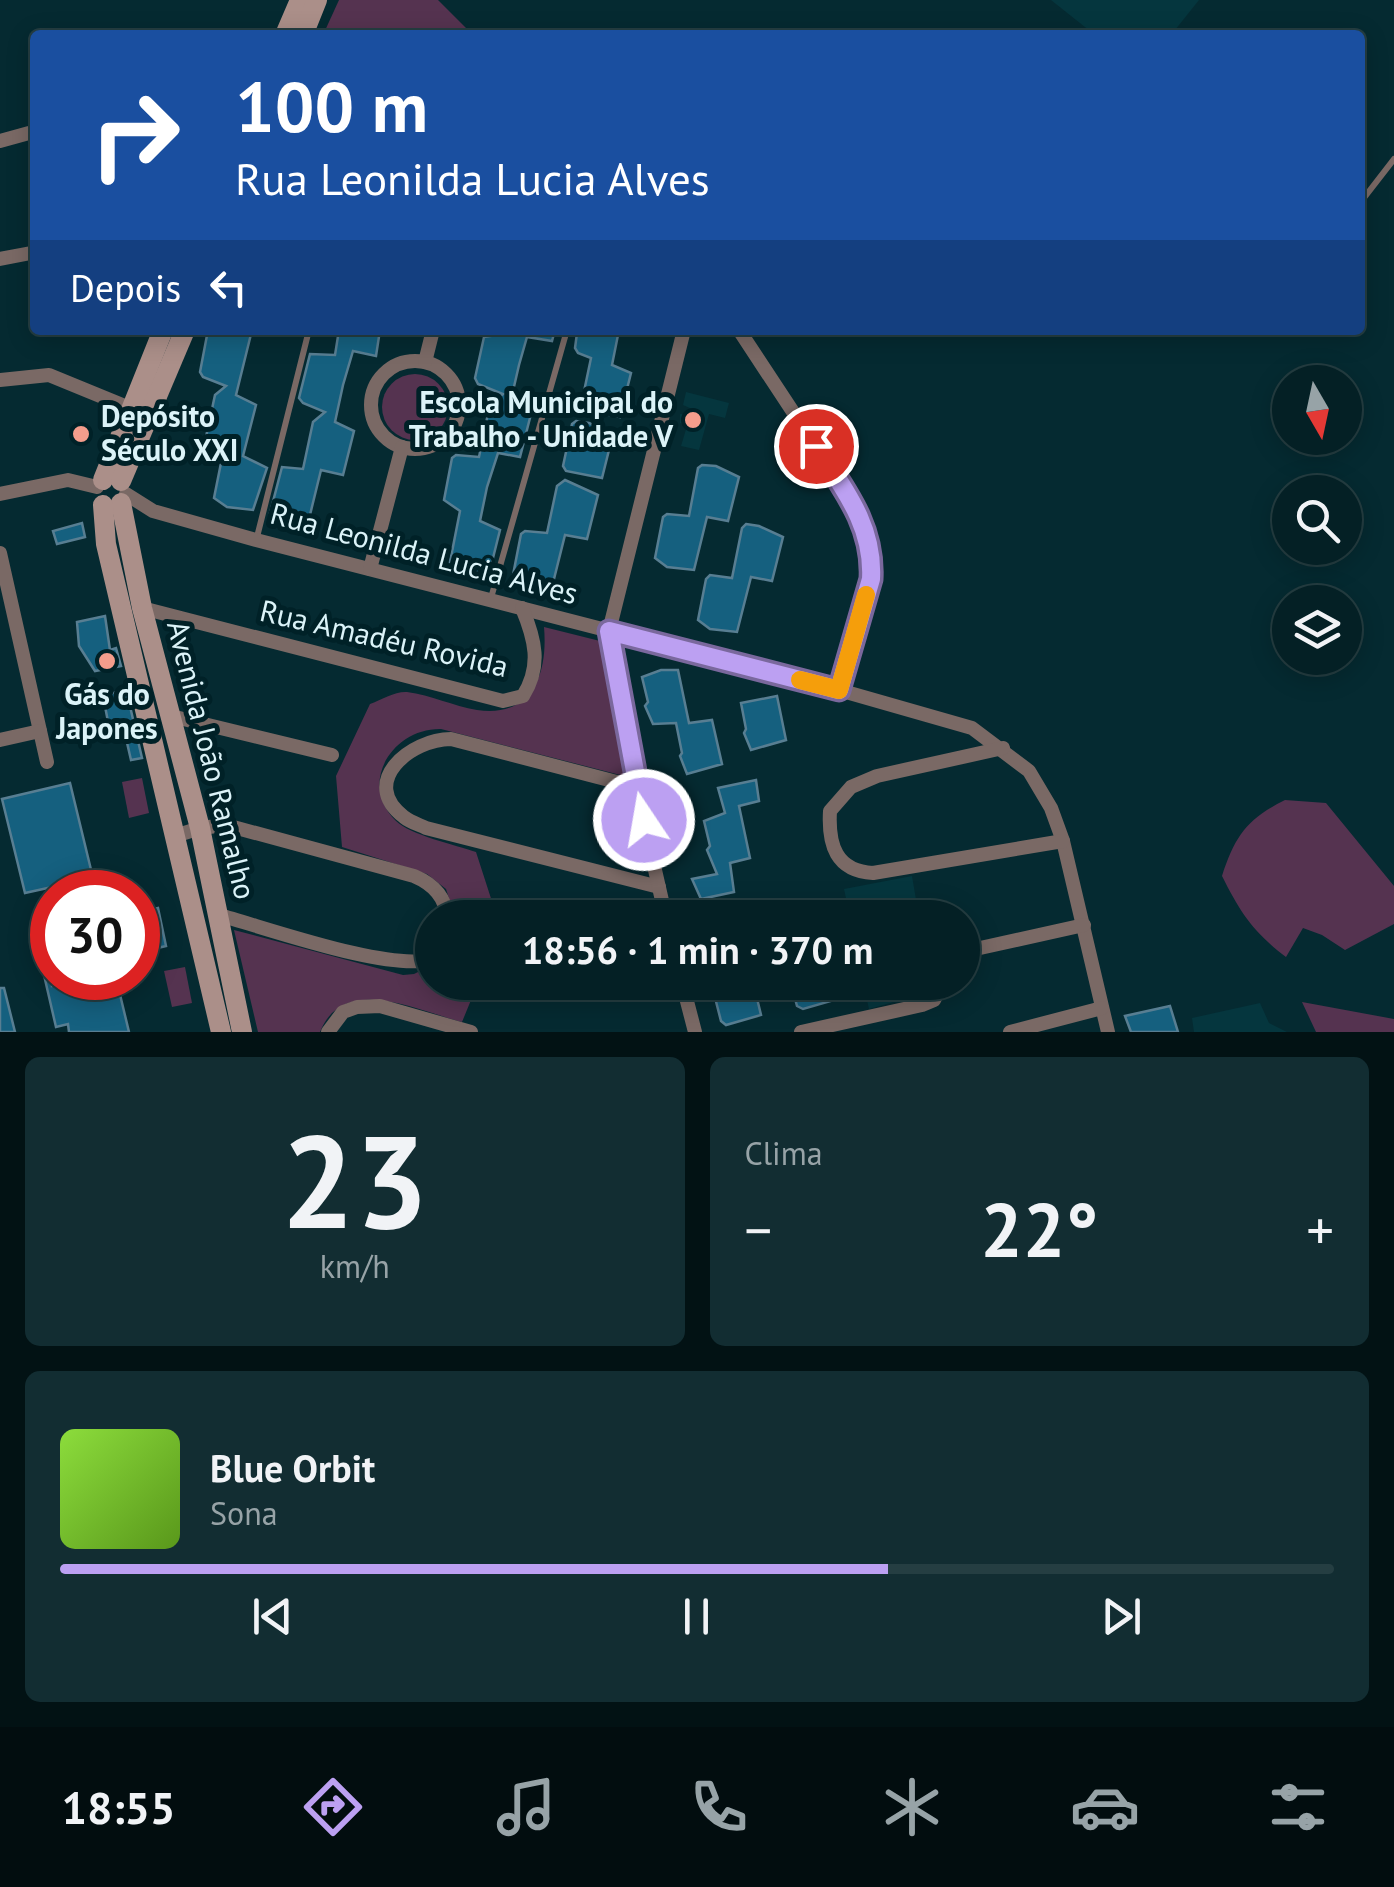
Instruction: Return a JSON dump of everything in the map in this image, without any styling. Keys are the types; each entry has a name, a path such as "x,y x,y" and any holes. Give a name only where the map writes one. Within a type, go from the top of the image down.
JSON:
{"street":[{"path":"287,30 300,0"},
{"path":"305,30 317,0"},
{"path":"0,141 29,133"},
{"path":"0,259 30,253"},
{"name":"Avenida João Ramalho","path":"162,335 132,409 112,492 106,544 221,1032"},
{"name":"Avenida João Ramalho","path":"183,335 112,492 200,828 242,1032"},
{"path":"425,362 432,335"},
{"path":"662,900 636,787 609,631 683,335"},
{"path":"741,335 859,512 869,541 871,579 839,690"},
{"path":"425,362 440,368 458,393 460,409 456,424 433,446 402,447 388,440 372,416 371,401 384,374 396,366 425,362"},
{"path":"0,380 49,375 132,409"},
{"path":"370,569 402,447"},
{"path":"0,494 68,480 112,492"},
{"name":"Rua Leonilda Lucia Alves","path":"112,492 153,510 256,540 972,728 1029,771 1051,808 1084,924 1108,1032"},
{"path":"0,553 7,615 46,762"},
{"name":"Rua Amadéu Rovida","path":"142,608 503,701 522,696 532,682 536,664 535,645 522,608"},
{"path":"170,716 332,755"},
{"path":"0,740 40,731"},
{"path":"636,787 451,740 430,739 403,754 390,773 387,787 392,803 404,818 426,828 659,887"},
{"path":"1003,748 878,776 851,787 830,811 834,854 841,864 873,874 1063,842"},
{"path":"174,836 226,825 414,876 428,882 443,900"},
{"path":"218,915 384,960 415,963"},
{"path":"980,948 1084,924"},
{"path":"687,1000 695,1032"},
{"path":"801,1032 934,1000"},
{"path":"328,1032 343,1012 380,1006 471,1032"},
{"path":"1010,1032 1102,1008"},
{"path":"867,1018 876,1032"}],"lane":[{"path":"1365,197 1394,159"},
{"path":"256,540 308,335"},
{"path":"490,600 566,335"}],"shaded area":[{"path":"339,0 438,0 468,30 325,30"},
{"path":"1051,0 1199,0 1175,30 1089,30"},
{"path":"415,374 438,384 448,407 438,430 415,440 392,430 382,407 392,384"},
{"name":"Escola Municipal do Trabalho - Unidade V","path":"686,392 729,403 725,418 709,414 699,450 681,446 687,426 680,423 680,414 689,415 692,409 683,405"},
{"path":"544,627 600,641 628,777 441,729 424,731 408,738 386,760 380,775 385,806 396,821 412,831 476,852 492,900 450,900 446,889 427,874 342,847 336,776 370,704 407,692 477,710 512,707 533,689 545,644"},
{"path":"142,778 149,813 129,818 122,782"},
{"path":"1285,800 1326,803 1394,886 1394,924 1345,950 1303,928 1286,957 1256,930 1222,876 1244,830"},
{"path":"912,876 916,900 846,900 844,889"},
{"path":"234,930 403,975 415,974 415,1000 471,1000 462,1022 404,1005 363,1000 346,1004 331,1014 320,1032 258,1032"},
{"path":"185,967 192,1003 172,1007 164,971"},
{"path":"867,1000 901,1000 869,1009"},
{"path":"1302,1002 1394,1019 1394,1032 1316,1032"},
{"path":"1260,1003 1269,1023 1287,1032 1194,1032 1192,1018"}],"building":[{"path":"207,335 251,335 236,395 256,405 243,456 267,468 253,510 227,507 214,498 224,448 206,437 215,395 226,386 200,372"},
{"path":"338,335 379,335 376,356 353,351 343,385 335,422 354,431 343,475 321,470 308,523 281,520 270,513 282,467 303,469 313,422 325,412 299,398 310,354 335,355"},
{"path":"554,335 552,341 527,337 519,365 510,404 531,414 520,457 498,453 487,487 480,521 500,530 489,574 463,571 450,562 460,511 444,500 452,458 479,457 490,404 503,394 478,384 475,378 484,337"},
{"path":"577,335 618,335 612,365 631,373 620,417 584,410 581,406 591,358 575,348"},
{"path":"576,421 613,434 602,478 566,471 563,466 572,424"},
{"path":"716,466 739,477 728,521 707,517 694,570 667,567 655,558 663,517 689,516 698,468"},
{"path":"565,480 598,495 587,539 565,535 552,587 525,584 513,575 521,534 547,533 557,486"},
{"path":"82,523 85,537 57,544 53,531"},
{"path":"746,524 783,537 772,581 751,577 737,632 710,629 698,620 706,579 710,575 732,578"},
{"path":"105,616 110,650 116,648 121,666 95,671 79,646 77,622"},
{"path":"661,670 678,670 689,723 712,720 722,764 687,774 680,756 676,723 653,724 645,706 648,702 642,677"},
{"path":"126,689 142,758 131,760 125,734 111,737 103,696"},
{"path":"777,696 786,740 751,750 744,733 741,703"},
{"path":"756,780 759,801 739,806 750,858 730,863 734,892 701,899 692,879 717,874 707,850 710,846 704,821 725,813 718,788"},
{"path":"70,783 91,870 30,870 30,892 25,893 2,799"},
{"path":"160,918 166,946 160,947"},
{"path":"0,988 4,988 15,1032 0,1032"},
{"path":"50,1000 121,1000 129,1032 69,1032 68,1024 56,1027"},
{"path":"716,1000 757,1000 761,1015 726,1025 721,1021"},
{"path":"795,1000 834,1000 803,1009"},
{"path":"1170,1006 1178,1032 1131,1032 1125,1016"}],"slow traffic":[{"path":"800,680 839,690 866,595"}],"place":[{"name":"Escola Municipal do Trabalho - Unidade V","path":"693,420"},
{"name":"Depósito Século XXI","path":"81,434"},
{"name":"Gás do Japones","path":"107,661"}],"route":[{"path":"644,820 609,631 839,690 871,579 872,562 859,512 816,446"}]}
